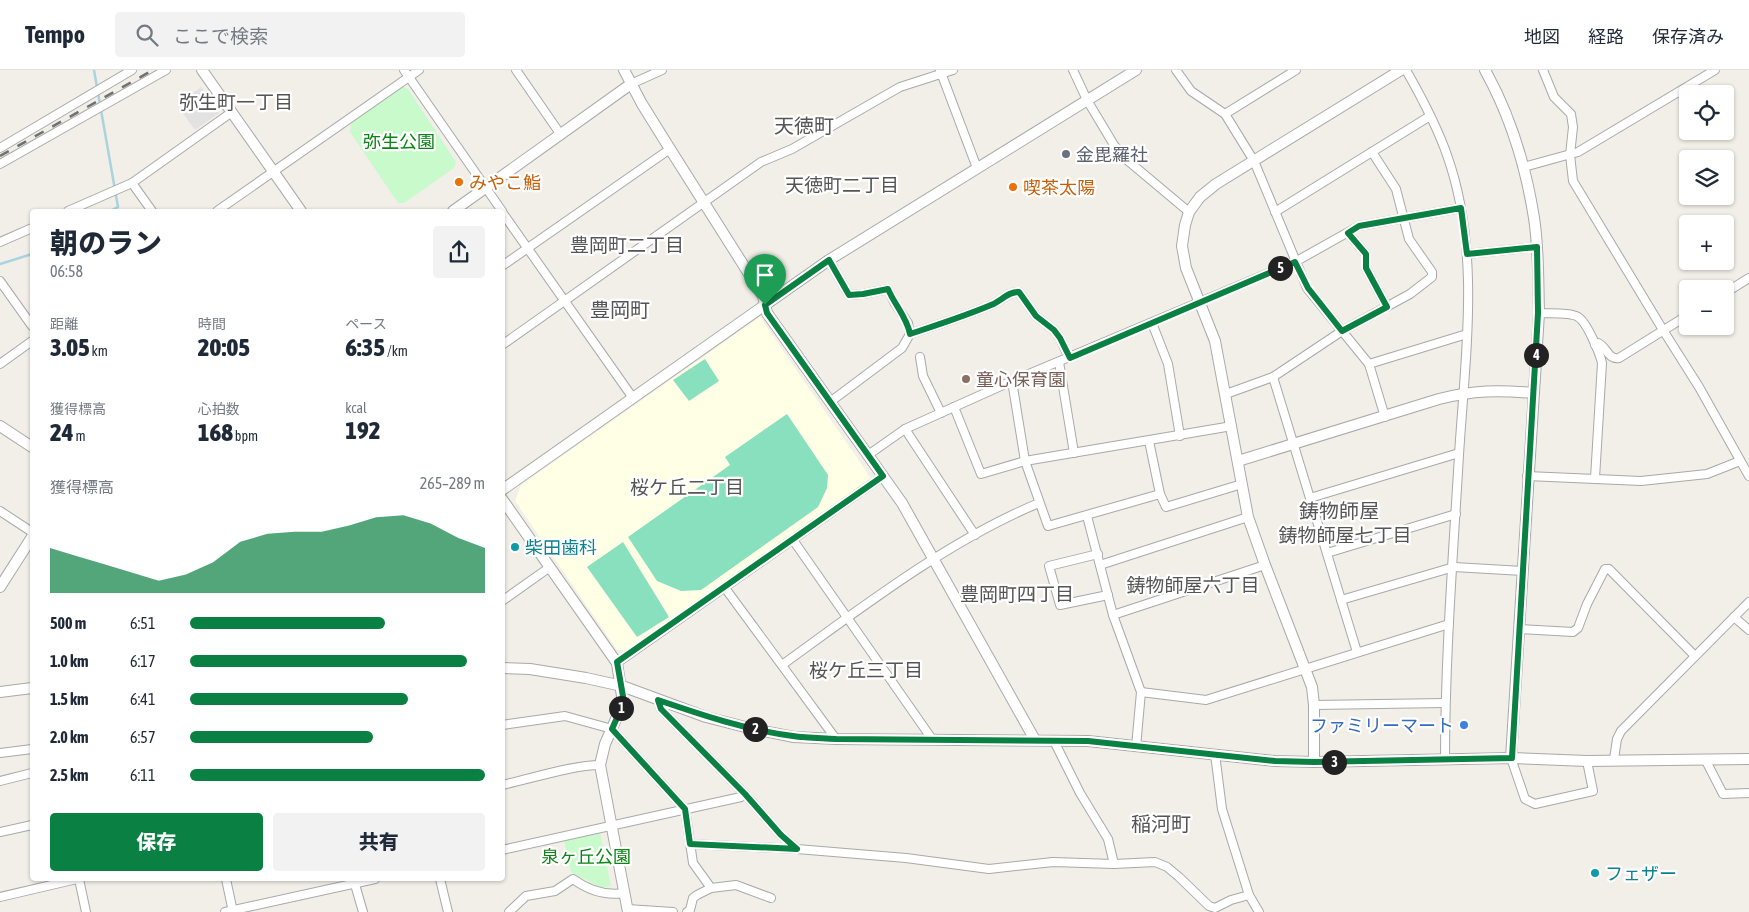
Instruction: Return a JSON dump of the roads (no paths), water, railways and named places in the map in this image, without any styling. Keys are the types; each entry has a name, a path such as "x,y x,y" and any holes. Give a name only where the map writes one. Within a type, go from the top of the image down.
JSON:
{"street":[{"path":"0,148 132,70"},
{"path":"0,164 166,70"},
{"path":"202,70 300,209"},
{"path":"404,70 500,209"},
{"path":"221,209 419,70"},
{"path":"516,70 561,135"},
{"path":"624,70 670,149 763,296 767,313 902,503 1035,740"},
{"path":"456,209 631,84 662,70"},
{"path":"505,343 761,162 792,149 900,88 940,72 953,70"},
{"path":"1073,70 1087,100 1114,145 1127,160 1189,212"},
{"path":"505,488 829,260 1136,70"},
{"path":"1176,70 1191,91 1225,114 1254,161 1295,262 1308,288 1369,364 1385,416"},
{"path":"1225,114 1296,70"},
{"path":"1314,762 1314,705 1312,687 1248,517 1215,341 1186,268 1182,246 1189,212 1200,197 1216,184 1401,70"},
{"path":"1406,70 1430,116 1448,158 1461,208 1467,254 1465,393 1459,452 1454,567 1449,624 1445,703 1445,760"},
{"path":"1485,70 1511,128 1524,167 1534,219 1537,247 1538,313 1512,758 1525,799 1535,804 1593,792 1587,761"},
{"path":"1543,70 1554,97 1571,114 1573,127 1570,155 1573,182 1699,387 1749,476"},
{"path":"1524,167 1578,152 1714,70"},
{"path":"940,72 955,106 977,168"},
{"path":"72,209 132,182 232,112"},
{"path":"1275,212 1430,116"},
{"path":"505,264 670,149"},
{"path":"1226,394 1273,378 1342,331 1410,294 1432,278 1432,272 1409,239 1396,190 1372,152"},
{"path":"132,182 151,209"},
{"path":"868,455 905,430 941,413 1012,381 1295,262 1359,226 1461,208"},
{"path":"505,216 633,398"},
{"path":"0,242 30,229"},
{"path":"1348,233 1366,254 1366,268 1387,307"},
{"path":"1467,254 1537,247"},
{"path":"829,260 849,295 888,289 908,323 910,334 902,348 830,402"},
{"path":"1734,287 1749,278"},
{"path":"0,281 30,323"},
{"path":"910,334 952,321 994,304 1013,292 1019,292 1036,316 1054,330 1070,358"},
{"path":"1538,313 1577,316 1582,320 1600,355 1602,363 1595,478"},
{"path":"1595,345 1601,344 1610,356 1620,358 1679,321"},
{"path":"1152,323 1168,364 1180,436"},
{"path":"1369,364 1467,334"},
{"path":"0,364 30,342"},
{"path":"920,357 922,376 941,413"},
{"path":"1059,362 1074,453"},
{"path":"1273,378 1357,652"},
{"path":"1012,381 1025,461 1048,526 1160,494"},
{"path":"1238,461 1465,393 1488,390 1534,393"},
{"path":"954,407 981,474 1025,461 1232,426"},
{"path":"0,426 30,446"},
{"path":"905,430 976,535"},
{"path":"1148,441 1160,494 1166,507 1242,484"},
{"path":"1310,498 1459,452"},
{"path":"1527,476 1641,481 1708,474 1740,461"},
{"path":"617,662 883,476"},
{"path":"505,503 617,662 624,702 604,744 600,765 628,911 673,912"},
{"path":"782,665 933,560 976,535 1039,503"},
{"path":"0,511 30,531"},
{"path":"1327,553 1456,514"},
{"path":"1087,516 1113,615 1141,692 1136,747"},
{"path":"1100,565 1248,517"},
{"path":"0,587 30,540"},
{"path":"794,540 932,739"},
{"path":"1098,554 1049,566 1060,605 1108,595"},
{"path":"1113,615 1265,565"},
{"path":"505,599 550,567"},
{"path":"1341,600 1454,567 1523,571"},
{"path":"1519,629 1573,632 1578,628 1587,604 1605,569 1609,568 1695,656"},
{"path":"725,588 836,739"},
{"path":"1614,759 1617,739 1621,731 1749,602"},
{"path":"1734,617 1749,630"},
{"path":"1141,692 1206,700 1449,624"},
{"path":"505,668 586,678 622,686 706,716 753,729 794,737 1088,741 1275,761 1314,762 1512,758 1587,761 1614,759 1749,759"},
{"path":"0,692 30,688"},
{"path":"658,700 661,709 745,794 781,835 797,849"},
{"path":"1314,705 1445,703"},
{"path":"505,725 565,716 612,729 685,809 693,864 711,888"},
{"path":"1054,741 1080,792 1108,839 1114,864"},
{"path":"0,753 30,749"},
{"path":"1215,754 1222,809 1249,895 1259,912"},
{"path":"1705,759 1723,794 1749,793"},
{"path":"505,784 600,765"},
{"path":"0,781 30,774"},
{"path":"505,849 741,797 745,794"},
{"path":"0,832 30,825"},
{"path":"690,844 797,849 906,858 988,869 1053,862 1114,864 1155,862 1167,867 1209,906 1216,908 1231,900 1249,895"},
{"path":"509,912 526,896 555,891 573,879 585,888 613,895 625,893"},
{"path":"0,897 69,881"},
{"path":"78,881 86,912"},
{"path":"226,881 230,911 354,881 363,912"},
{"path":"440,881 448,912"},
{"path":"687,912 690,910 697,894 711,888 736,885 771,898"}],"waterway":[{"path":"94,70 118,207 114,209"},
{"path":"0,264 30,255"}],"railway":[{"path":"0,156 153,70"}],"place":[{"name":"金毘羅社","path":"1066,154"},
{"name":"みやこ鮨","path":"459,182"},
{"name":"喫茶太陽","path":"1013,187"},
{"name":"童心保育園","path":"966,379"},
{"name":"柴田歯科","path":"515,547"},
{"name":"ファミリーマート","path":"1464,725"},
{"name":"フェザー","path":"1595,873"}],"district":[{"name":"弥生町一丁目","path":"236,102"},
{"name":"天徳町","path":"804,125"},
{"name":"天徳町二丁目","path":"842,185"},
{"name":"豊岡町二丁目","path":"627,245"},
{"name":"豊岡町","path":"620,309"},
{"name":"桜ケ丘二丁目","path":"687,487"},
{"name":"鋳物師屋","path":"1339,510"},
{"name":"鋳物師屋七丁目","path":"1345,535"},
{"name":"鋳物師屋六丁目","path":"1193,585"},
{"name":"豊岡町四丁目","path":"1017,594"},
{"name":"桜ケ丘三丁目","path":"866,670"},
{"name":"稲河町","path":"1161,823"}],"park label":[{"name":"弥生公園","path":"399,141"},
{"name":"泉ヶ丘公園","path":"586,856"}]}
